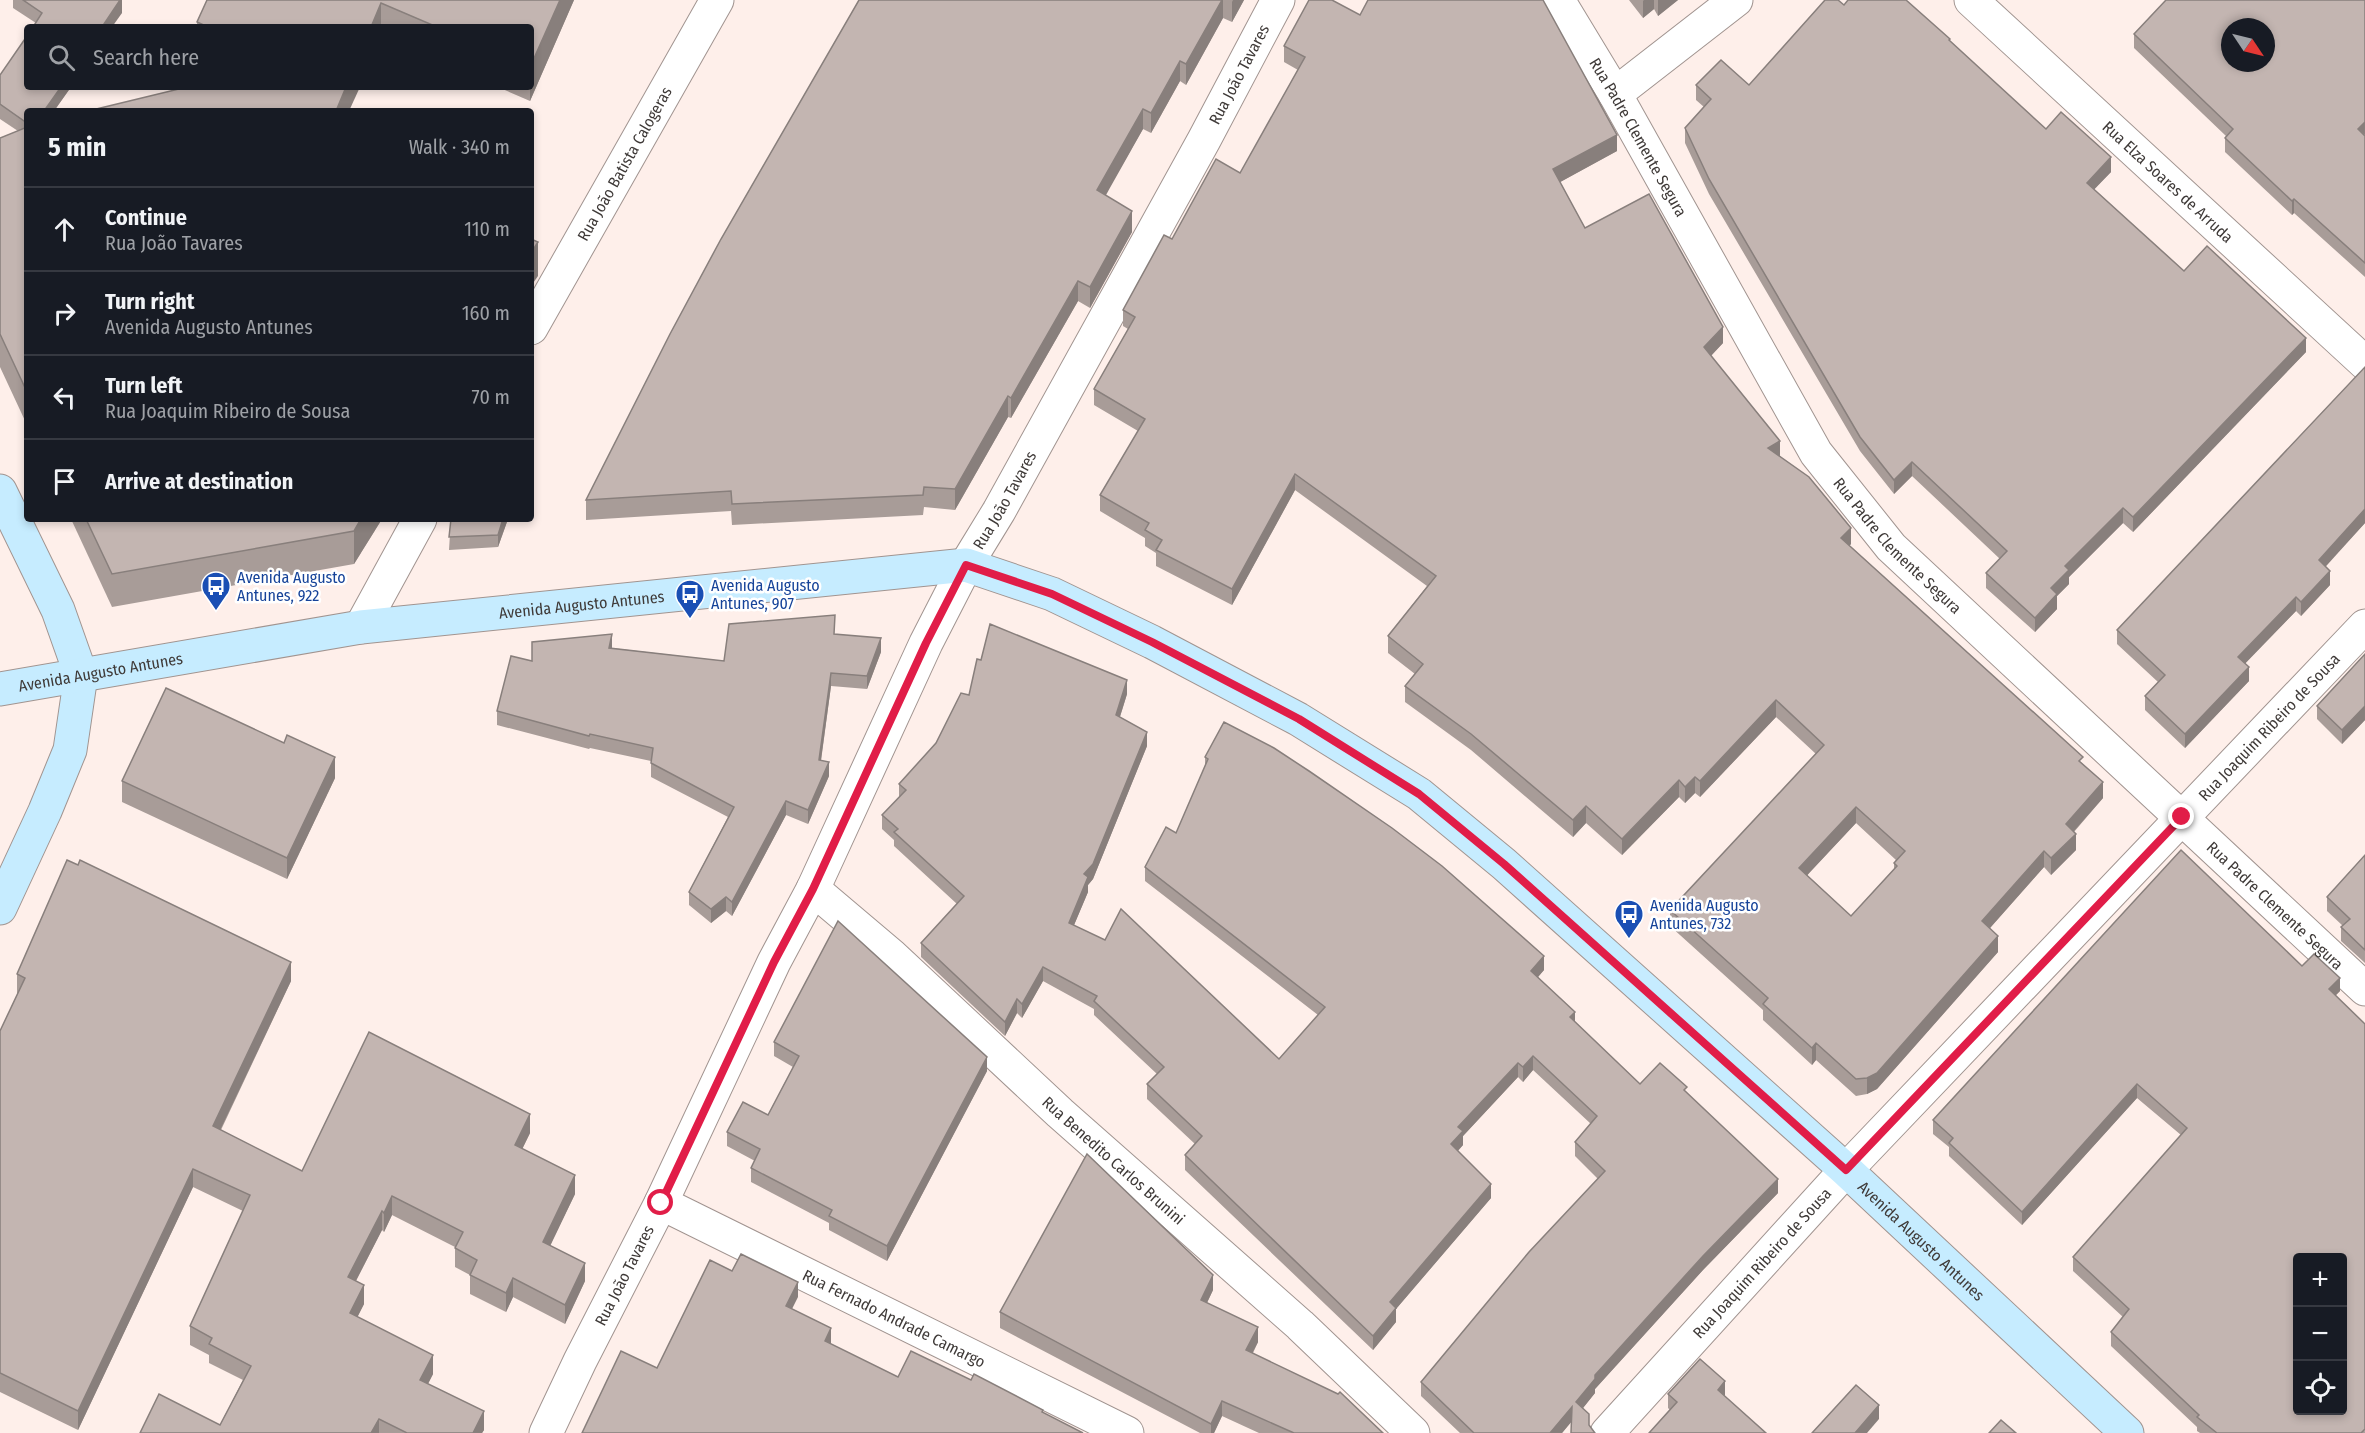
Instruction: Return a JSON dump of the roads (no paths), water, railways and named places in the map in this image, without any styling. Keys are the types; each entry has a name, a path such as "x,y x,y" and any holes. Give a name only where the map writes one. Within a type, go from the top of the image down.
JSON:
{"street":[{"name":"Rua João Batista Calogeras","path":"534,323 717,0"},
{"name":"Rua João Tavares","path":"546,1433 661,1203 774,962 813,889 926,643 966,565 1028,459 1278,0"},
{"name":"Rua Padre Clemente Segura","path":"1558,0 1615,94 1816,453 1891,547 2365,989"},
{"path":"1615,94 1736,0"},
{"name":"Rua Elza Soares de Arruda","path":"1971,0 2365,363"},
{"path":"0,490 58,610 81,675 70,750 45,811 0,908"},
{"path":"361,627 418,522"},
{"name":"Avenida Augusto Antunes","path":"0,688 361,627 966,565 1052,594 1152,642 1299,719 1419,794 1504,864 1846,1170 2127,1433"},
{"name":"Rua Joaquim Ribeiro de Sousa","path":"1607,1433 1846,1170 2365,626"},
{"name":"Rua Benedito Carlos Brunini","path":"813,889 891,956 1060,1113 1300,1325 1413,1433"},
{"name":"Rua Fernado Andrade Camargo","path":"661,1203 1127,1433"}],"place":[{"name":"Avenida Augusto Antunes, 922","path":"216,612"},
{"name":"Avenida Augusto Antunes, 907","path":"690,620"},
{"name":"Avenida Augusto Antunes, 732","path":"1629,940"}]}
